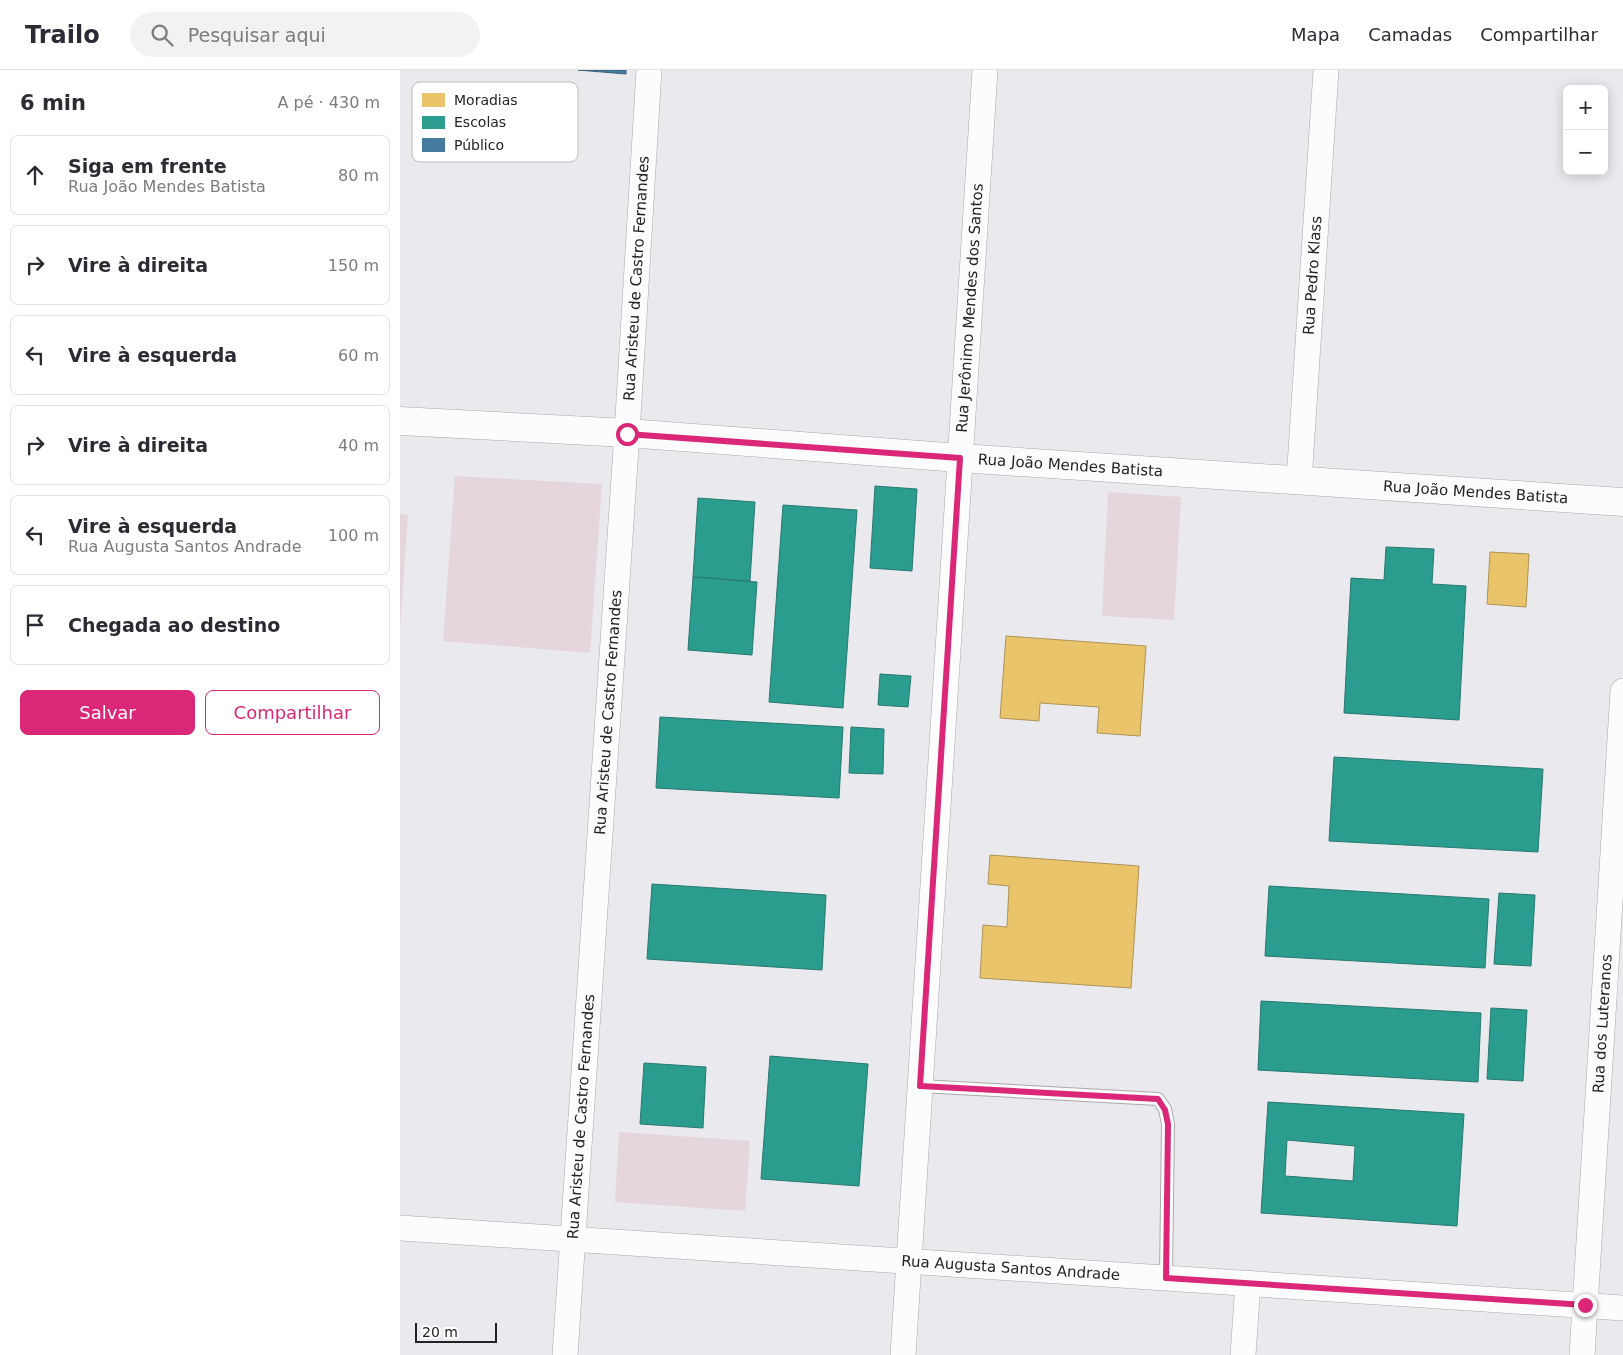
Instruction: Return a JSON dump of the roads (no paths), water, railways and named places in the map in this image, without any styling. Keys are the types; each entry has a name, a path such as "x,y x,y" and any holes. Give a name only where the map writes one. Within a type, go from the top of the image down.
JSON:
{"street":[{"name":"Rua Aristeu de Castro Fernandes","path":"565,1355 627,434 649,70"},
{"name":"Rua Jerônimo Mendes dos Santos","path":"904,1355 985,70"},
{"name":"Rua Pedro Klass","path":"1299,481 1326,70"},
{"name":"Rua João Mendes Batista","path":"400,420 1623,502"},
{"name":"Rua dos Luteranos","path":"1582,1355 1623,691"},
{"name":"Rua Augusta Santos Andrade","path":"400,1228 1623,1308"},
{"path":"1243,1355 1248,1283"}],"lane":[{"path":"920,1086 1158,1099 1165,1110 1168,1124 1166,1278"}]}
